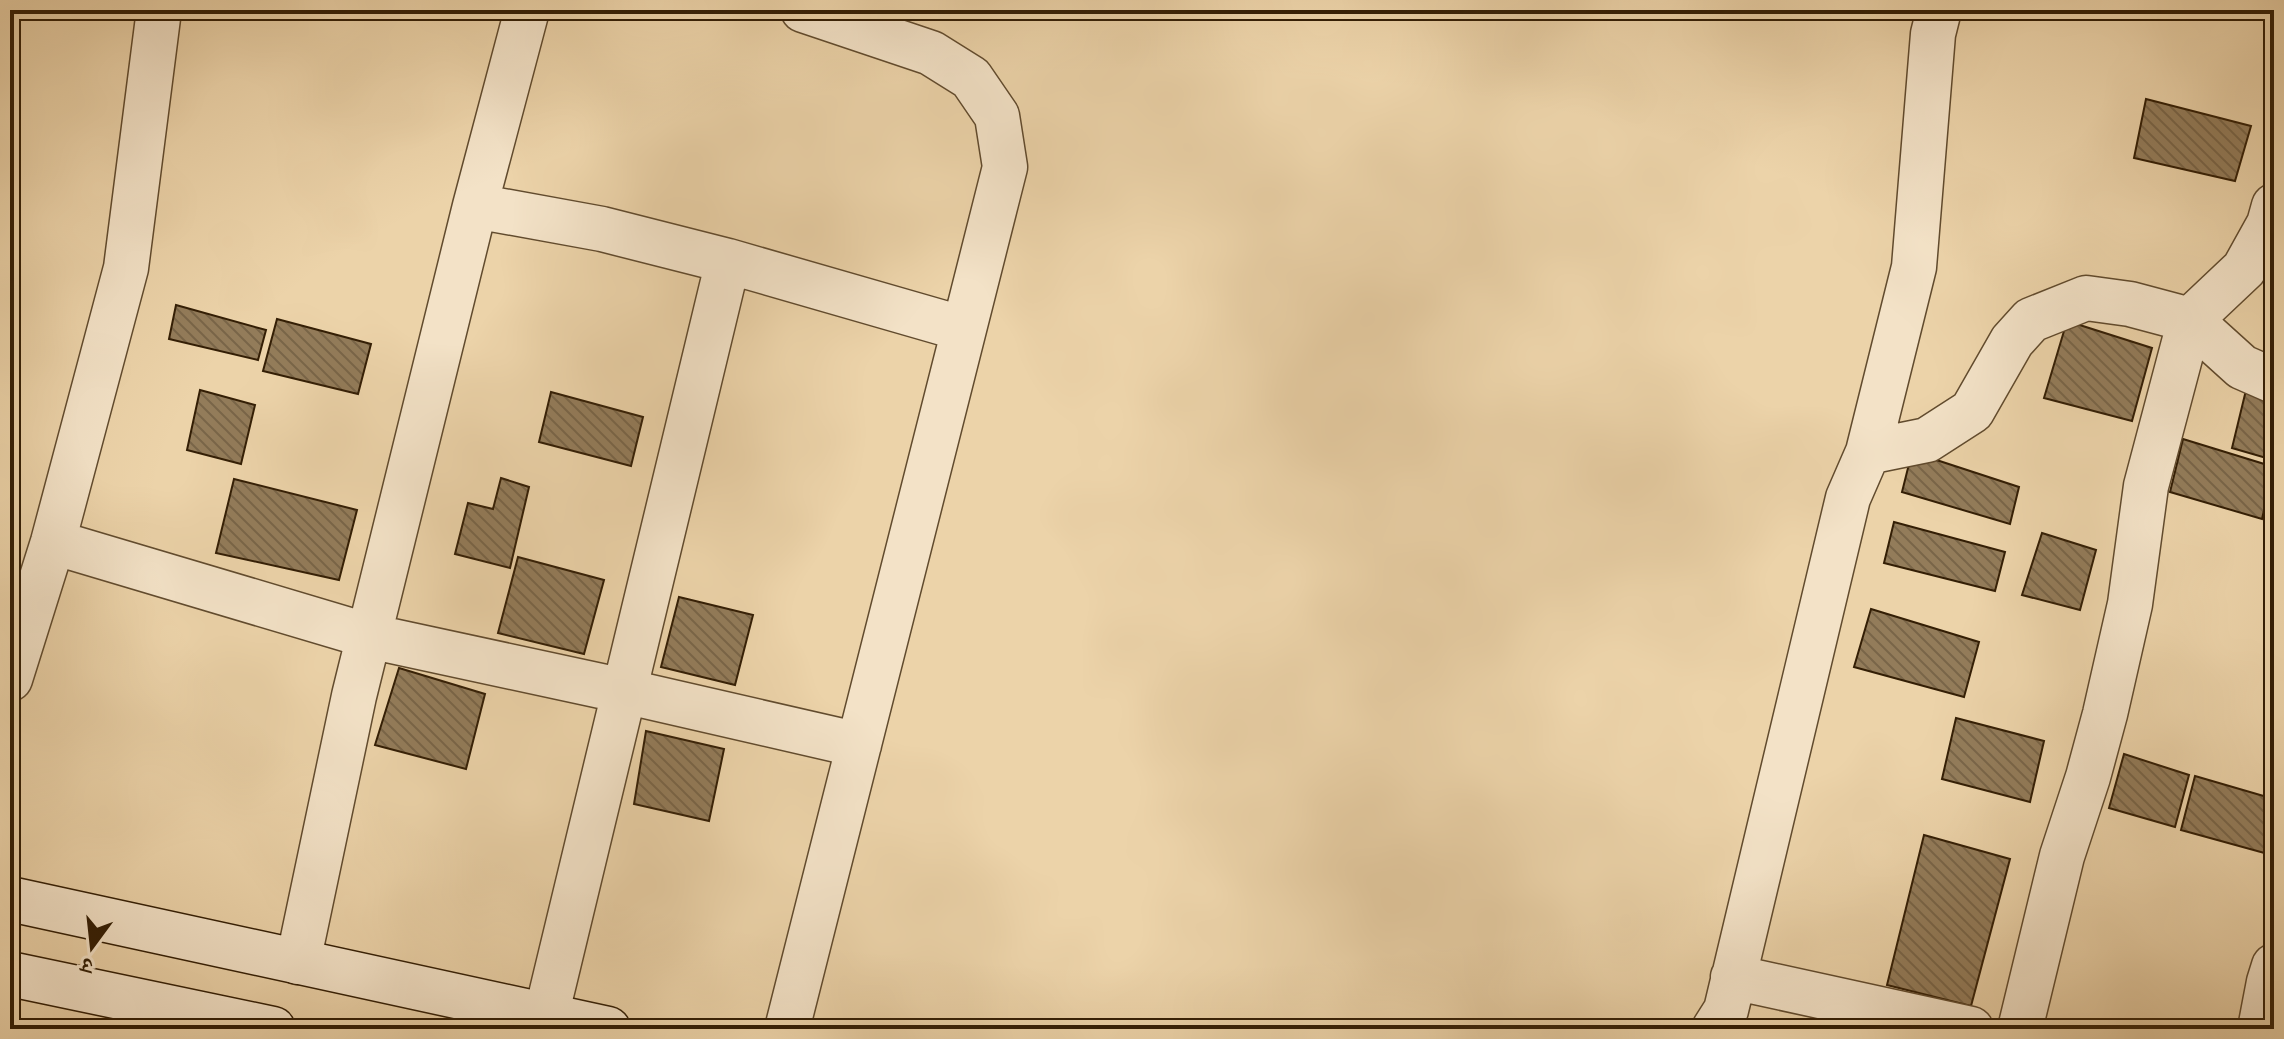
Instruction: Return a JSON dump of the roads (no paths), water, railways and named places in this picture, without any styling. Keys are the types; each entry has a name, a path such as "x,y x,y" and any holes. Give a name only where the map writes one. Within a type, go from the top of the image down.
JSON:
{"street":[{"path":"10,679 53,542 126,268 159,10"},
{"path":"298,962 354,696 475,206 527,10"},
{"path":"787,1029 1005,167 997,116 971,78 931,53 803,10"},
{"path":"1939,10 1933,34 1914,267 1868,452 1848,498 1724,1011 1971,1029"},
{"path":"475,206 602,229 728,261 964,329"},
{"path":"2020,1029 2062,856 2105,714 2130,604 2146,486 2190,320 2244,269 2269,224 2274,206"},
{"path":"546,1016 728,261"},
{"path":"1868,452 1927,440 1972,411 2012,341 2031,320 2086,298 2130,304 2190,320 2242,367 2274,381"},
{"path":"53,542 369,636 859,745"},
{"path":"10,899 608,1029"},
{"path":"2260,1029 2274,966"},
{"path":"10,974 273,1029"}]}
